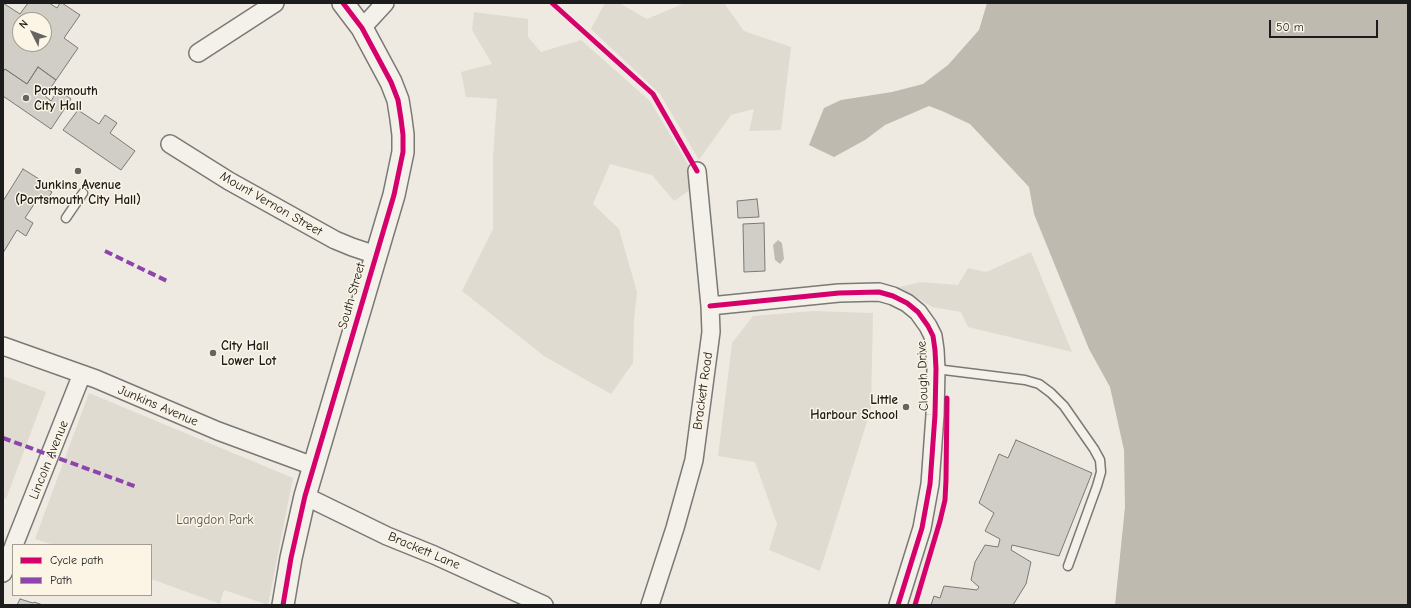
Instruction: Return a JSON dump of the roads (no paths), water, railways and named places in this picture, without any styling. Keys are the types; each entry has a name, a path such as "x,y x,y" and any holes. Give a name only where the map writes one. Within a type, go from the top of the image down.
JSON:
{"street":[{"path":"198,53 276,3"},
{"name":"South Street","path":"283,605 291,558 305,496 400,171 403,152 403,134 398,100 391,82 383,64 362,28 344,3"},
{"path":"362,28 385,3"},
{"name":"Mount Vernon Street","path":"170,144 229,180 335,240 376,255"},
{"name":"Brackett Road","path":"650,605 676,528 694,460 710,338 710,306 697,171"},
{"name":"Clough Drive","path":"710,306 839,293 880,292 893,296 907,303 918,312 928,326 933,336 936,369 935,416 929,490 922,528 898,605"},
{"name":"Junkins Avenue","path":"3,346 82,374 218,431 313,466"},
{"name":"Lincoln Avenue","path":"14,544 82,374"},
{"name":"Brackett Lane","path":"305,496 387,536 434,555 544,605"},
{"path":"3,573 12,550"}],"lane":[{"path":"66,218 83,193"},
{"path":"936,369 1025,380 1039,384 1064,406 1094,449 1100,460 1101,472 1068,566"}],"place":[{"name":"Portsmouth City Hall","path":"26,98"},
{"name":"Junkins Avenue (Portsmouth City Hall)","path":"78,171"},
{"name":"City Hall Lower Lot","path":"213,353"},
{"name":"Little Harbour School","path":"906,407"}],"park label":[{"name":"Langdon Park","path":"215,520"}]}
